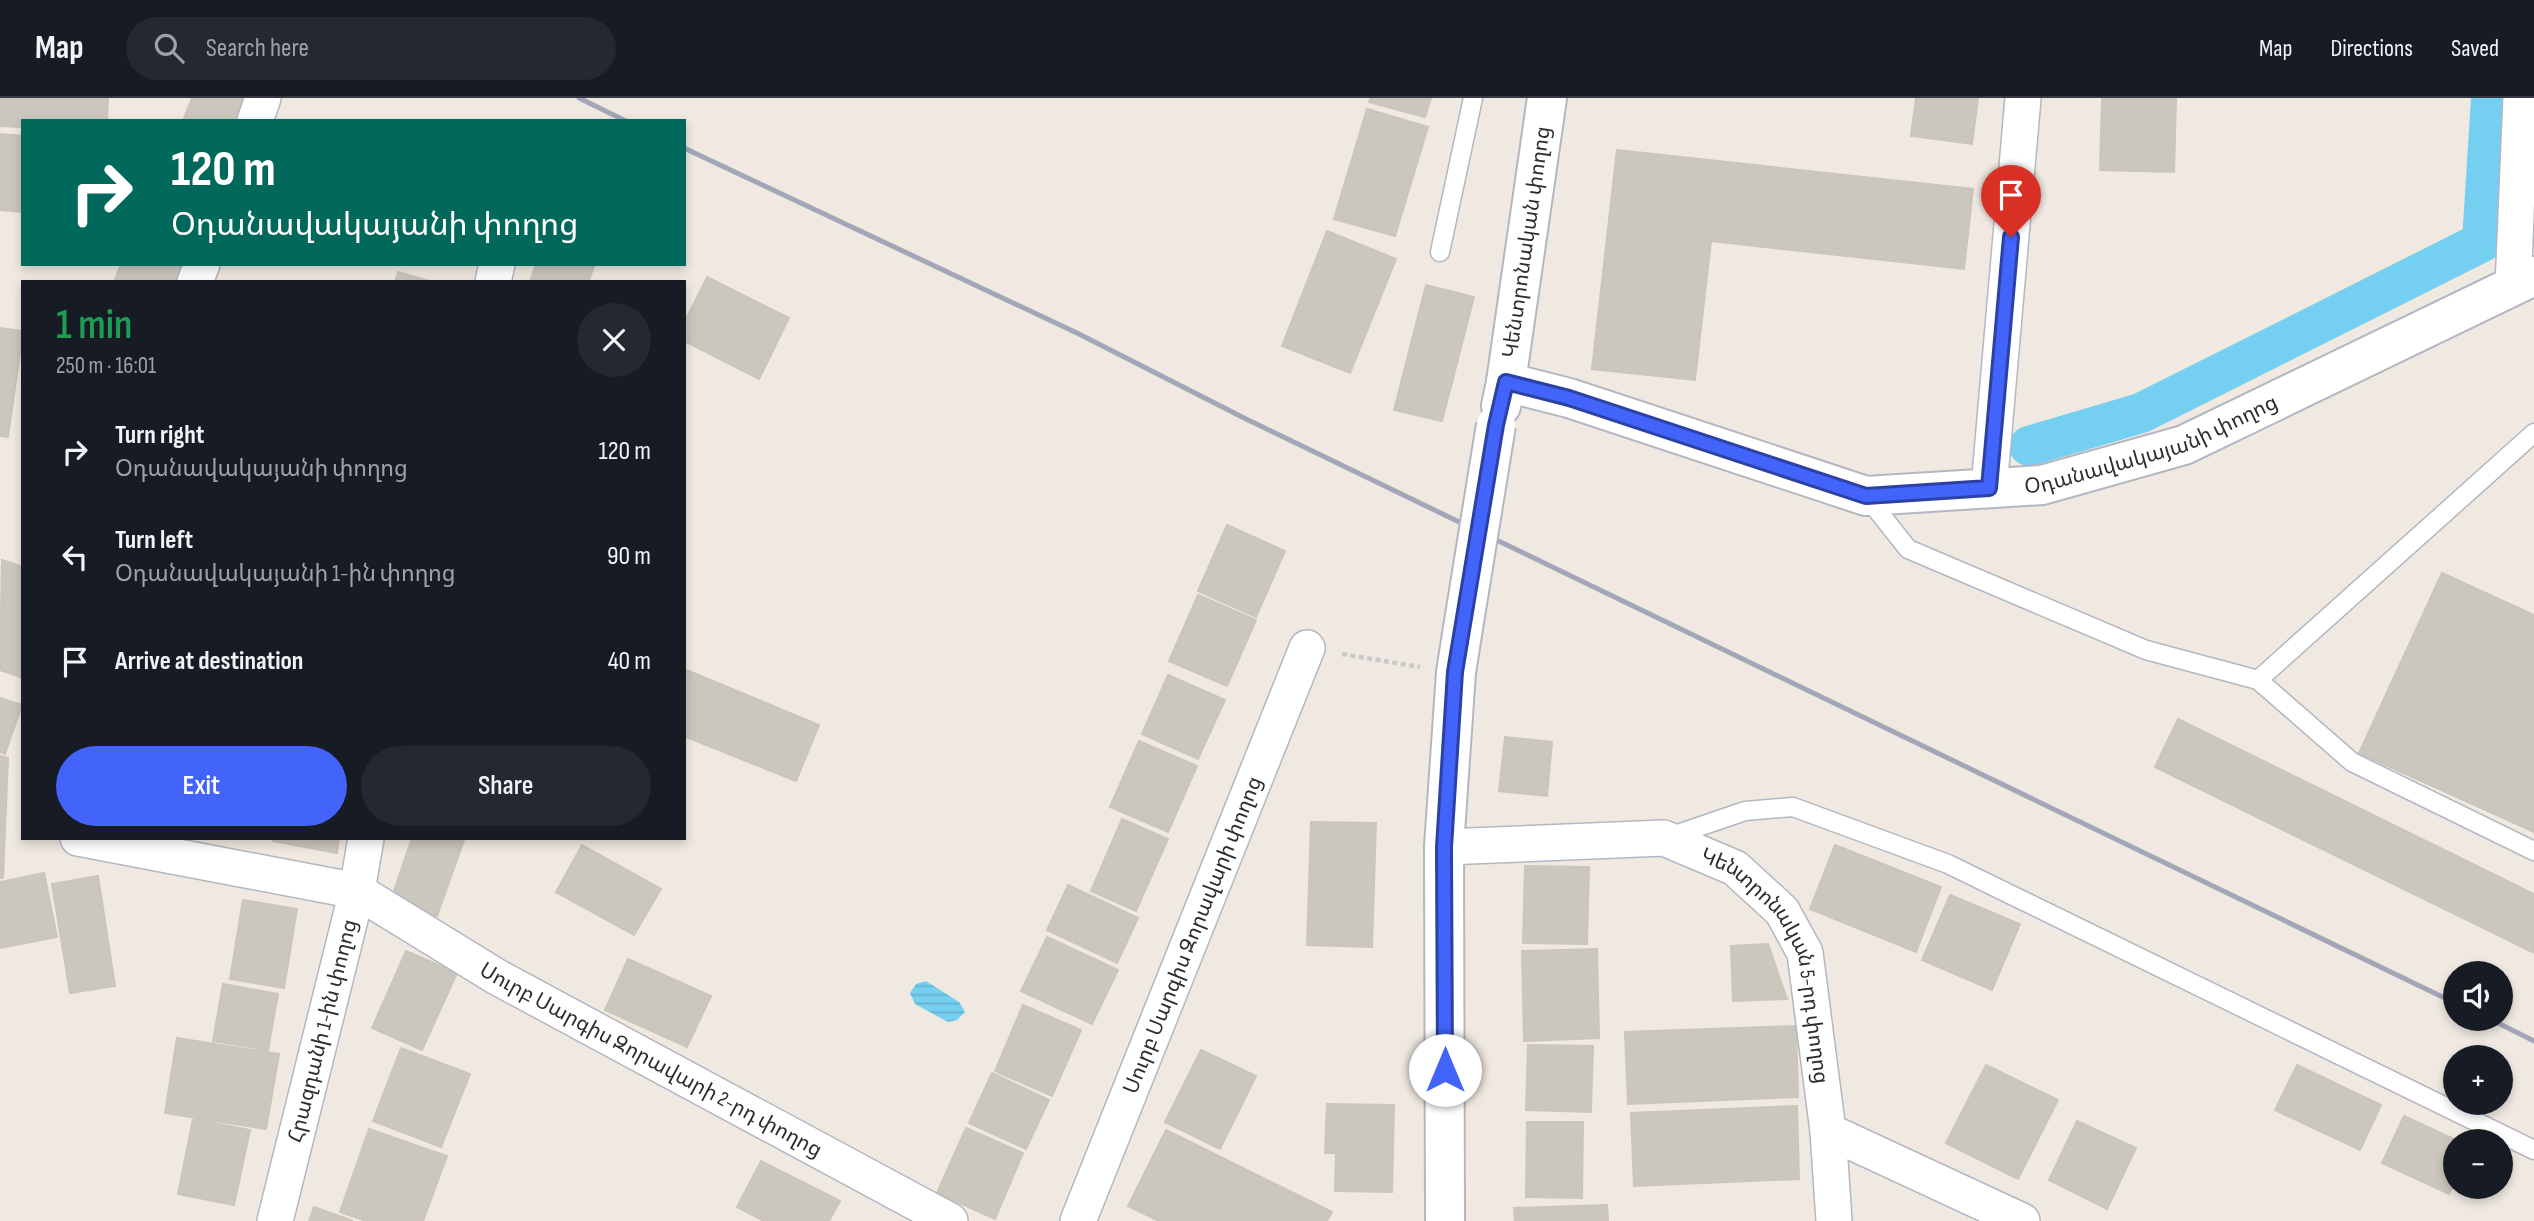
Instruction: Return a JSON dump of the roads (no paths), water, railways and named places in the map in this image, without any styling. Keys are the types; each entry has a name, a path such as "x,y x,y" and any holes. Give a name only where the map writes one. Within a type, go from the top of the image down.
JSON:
{"main road":[{"name":"Կենտրոնական փողոց","path":"1445,1221 1444,847 1455,672 1496,425 1506,382 1547,98"},
{"name":"Օդանավակայանի փողոց","path":"1506,382 1569,398 1866,496 2042,485 2184,444 2523,282"}],"street":[{"path":"256,119 263,98"},
{"path":"1989,488 2023,98"},
{"path":"2521,98 2523,282"},
{"name":"Սուրբ Սարգիս Զորավարի փողոց","path":"1078,1221 1307,648"},
{"name":"Կենտրոնական 5-րդ փողոց","path":"1444,847 1664,838 1735,869 1782,911 1805,953 1828,1131 1834,1221"},
{"path":"89,840 357,891"},
{"name":"Հրազդանի 1-ին փողոց","path":"275,1221 357,891 366,840"},
{"name":"Սուրբ Սարգիս Զորավարի 2-րդ փողոց","path":"357,891 497,977 950,1221"},
{"path":"1828,1131 2022,1221"}],"lane":[{"path":"1440,252 1473,98"},
{"path":"2258,680 2534,433"},
{"path":"1866,496 1908,550 2147,650 2258,680 2352,762 2534,851"},
{"path":"1664,838 1745,811 1793,807 1948,864 2534,1150"}],"water":[{"path":"926,981 959,1002 965,1012 957,1020 948,1022 915,1004 910,993 916,984"}],"waterway":[{"path":"2029,446 2141,413 2482,242 2491,98"}],"railway":[{"path":"579,98 622,119"},
{"path":"686,149 1079,334 1246,419 2443,997"},
{"path":"2513,1030 2534,1041"}]}
